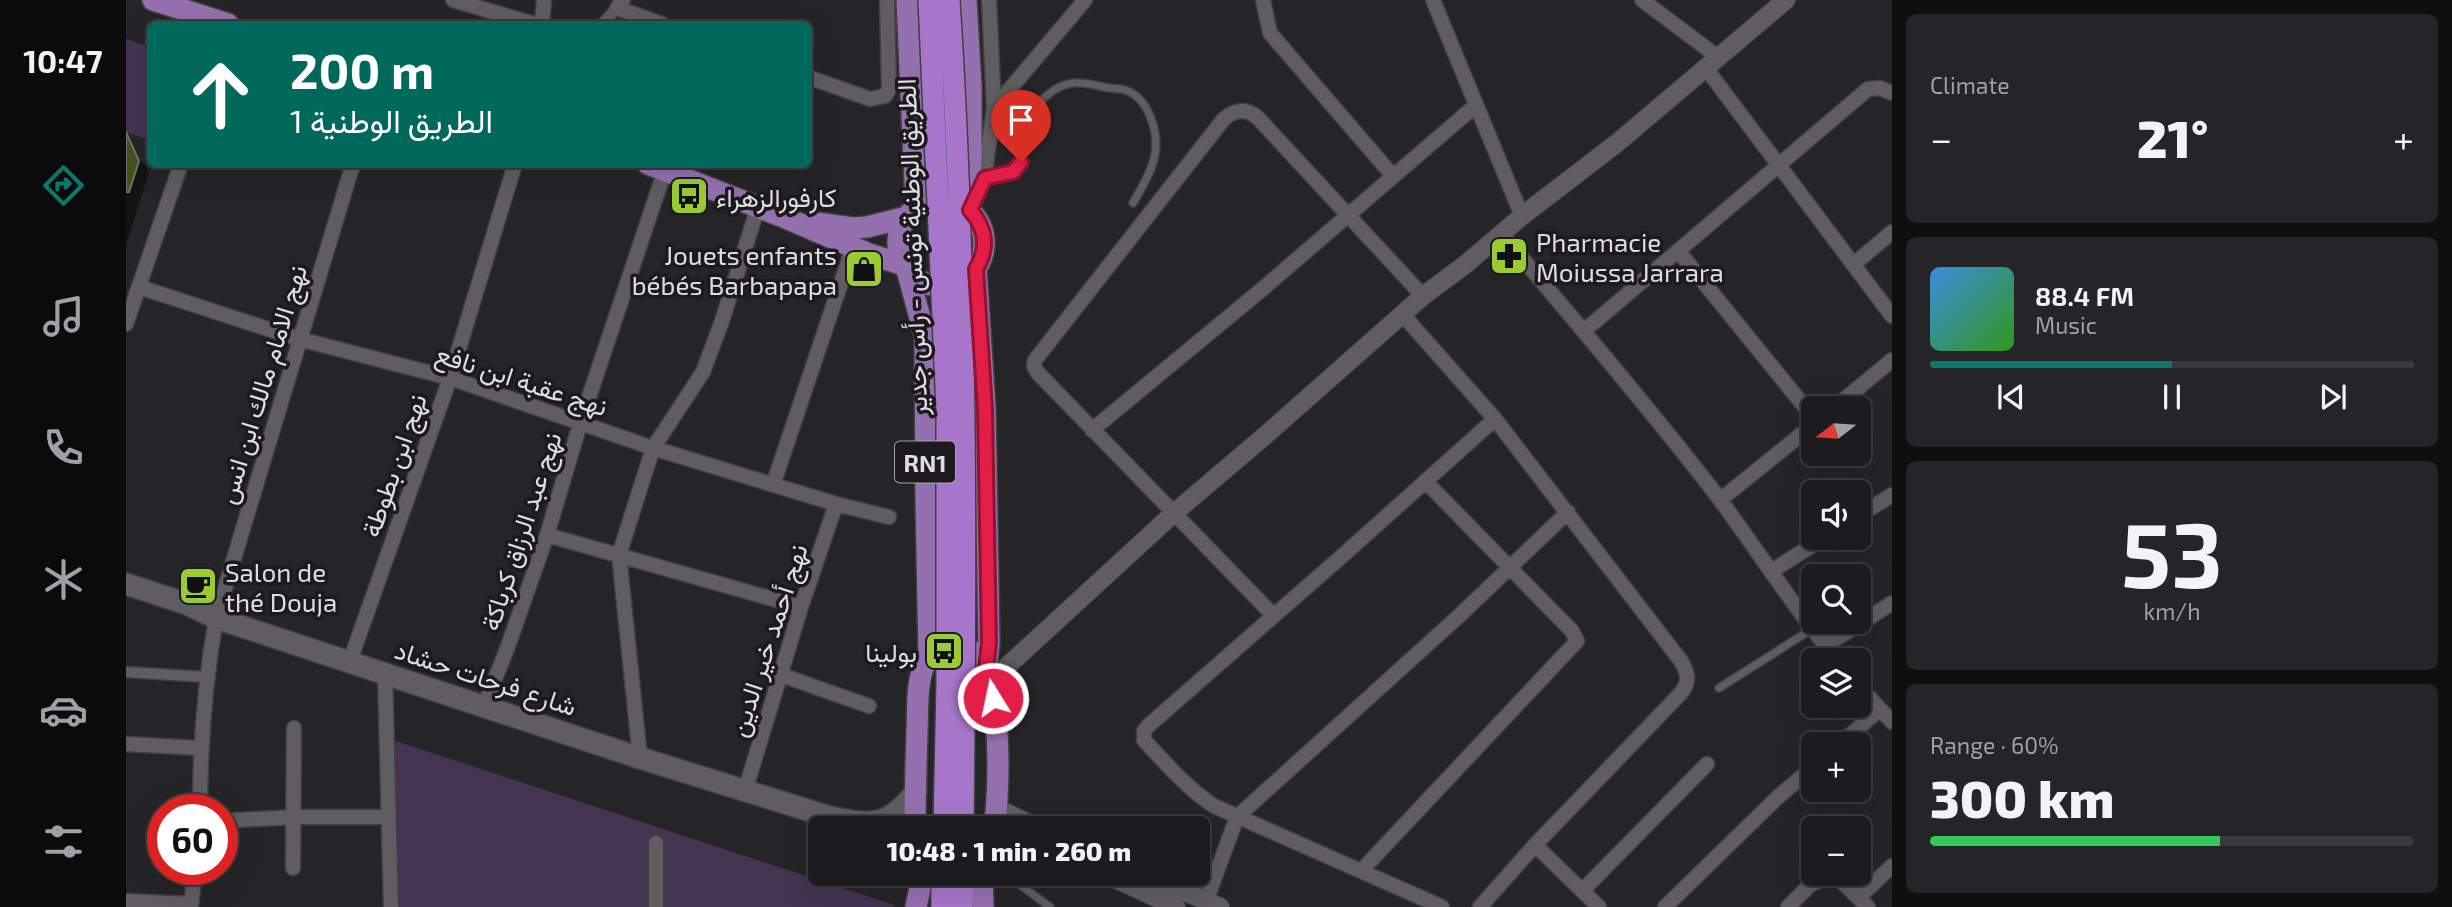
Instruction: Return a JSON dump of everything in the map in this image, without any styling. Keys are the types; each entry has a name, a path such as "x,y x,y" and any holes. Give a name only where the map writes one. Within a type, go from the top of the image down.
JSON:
{"highway":[{"name":"الطريق الوطنية تونس - رأس جدير","path":"929,0 947,409 944,816"},
{"name":"الطريق الوطنية تونس - رأس جدير","path":"949,0 965,397 963,816"},
{"path":"942,907 943,886"},
{"path":"962,907 963,886"}],"main road":[{"path":"153,0 217,21"},
{"path":"907,0 911,212"},
{"path":"786,218 853,228 874,227 938,199 965,207 971,174 971,86 966,0"},
{"path":"660,168 786,218 877,258 906,267 919,281 934,286 950,286 965,280 976,269"},
{"name":"RN1","path":"965,207 982,228 985,238 982,260 976,269 985,409 988,675"},
{"name":"RN1","path":"911,212 901,228 898,240 899,253 906,267 925,336 929,655"},
{"name":"شارع فرحات حشاد","path":"126,584 187,604 216,618 640,758 827,816"},
{"path":"915,816 920,685 923,670 929,655 942,647 960,646 976,654 988,675 997,745 995,816"},
{"path":"890,816 916,792"},
{"path":"916,907 920,886"},
{"path":"982,886 983,907"}],"street":[{"path":"453,0 524,21"},
{"path":"542,21 544,0"},
{"path":"812,78 870,99 885,96 889,89 887,0"},
{"path":"965,207 985,178 994,108 989,0"},
{"path":"994,108 1085,0"},
{"path":"1263,0 1270,33 1393,176"},
{"path":"1433,0 1522,216"},
{"path":"1643,0 1712,62 1779,165 1892,316"},
{"path":"988,675 1423,296 1617,143 1786,0"},
{"path":"605,21 620,4 657,21"},
{"path":"1584,331 1868,89 1880,88 1892,93"},
{"path":"1092,430 1260,291 1475,106"},
{"path":"1274,616 1037,372 1035,360 1228,114 1248,111 1258,118 1423,296"},
{"path":"126,324 180,168"},
{"name":"نهج الامام مالك ابن انس","path":"200,794 200,748 206,677 216,618 352,168"},
{"name":"نهج ابن بطوطة","path":"350,661 450,378 514,168"},
{"name":"نهج عبد الرزاق كرباكة","path":"484,706 547,535 657,168"},
{"path":"640,758 619,555 653,448 703,372 758,207"},
{"path":"1854,264 1892,232"},
{"path":"1502,234 1720,500 1801,613"},
{"path":"773,485 853,247"},
{"path":"1679,252 1801,402"},
{"name":"نهج عقبة ابن نافع","path":"139,287 299,339 450,378 653,448 836,504 889,517"},
{"path":"1402,314 1495,419 1687,671 1688,682 1681,694 1479,907"},
{"path":"1849,396 1892,360"},
{"path":"1443,907 1214,806 1186,784 1143,736 1148,726 1495,419"},
{"path":"1720,500 1801,435"},
{"path":"1361,871 1577,639 1425,481"},
{"path":"1871,508 1892,495"},
{"name":"نهج أحمد خير الدين","path":"744,791 836,504"},
{"path":"1172,886 1213,904 1237,817 1568,512"},
{"path":"547,535 802,607"},
{"path":"1772,571 1805,550"},
{"path":"1816,634 1825,646 1892,603"},
{"path":"126,671 206,677"},
{"path":"385,673 391,907"},
{"path":"781,675 869,706"},
{"path":"1871,699 1892,722"},
{"path":"1854,732 1880,709"},
{"path":"293,868 294,728"},
{"path":"126,744 200,748"},
{"path":"1582,891 1707,764"},
{"path":"1665,907 1801,777"},
{"path":"238,820 388,817"},
{"path":"656,843 656,907"},
{"path":"1535,845 1599,907"},
{"path":"1788,907 1810,886 1828,876 1840,880 1864,902 1892,866"},
{"path":"126,901 191,905 193,885"},
{"path":"1131,886 1176,907"}],"lane":[{"path":"985,178 1013,172 1021,162 1031,121 1043,100 1061,85 1082,81 1128,91 1146,107 1155,130 1155,157 1133,203"},
{"path":"1719,688 1804,634"},
{"path":"1022,886 1050,907"}],"shaded area":[{"path":"126,39 147,46 147,139 126,132"},
{"path":"390,739 808,877 808,886 836,886 894,905 894,907 395,907"}],"building":[{"path":"126,132 139,161 129,192 126,192"}],"place":[{"name":"كارفورالزهراء","path":"689,196"},
{"name":"Pharmacie Moiussa Jarrara","path":"1509,256"},
{"name":"Jouets enfants bébés Barbapapa","path":"864,269"},
{"name":"Salon de thé Douja","path":"198,586"},
{"name":"بولينا","path":"944,651"}],"route":[{"path":"993,698 986,669 989,643 985,409 976,269 982,260 985,238 977,218 970,210 985,178 1013,172 1021,162"}]}
